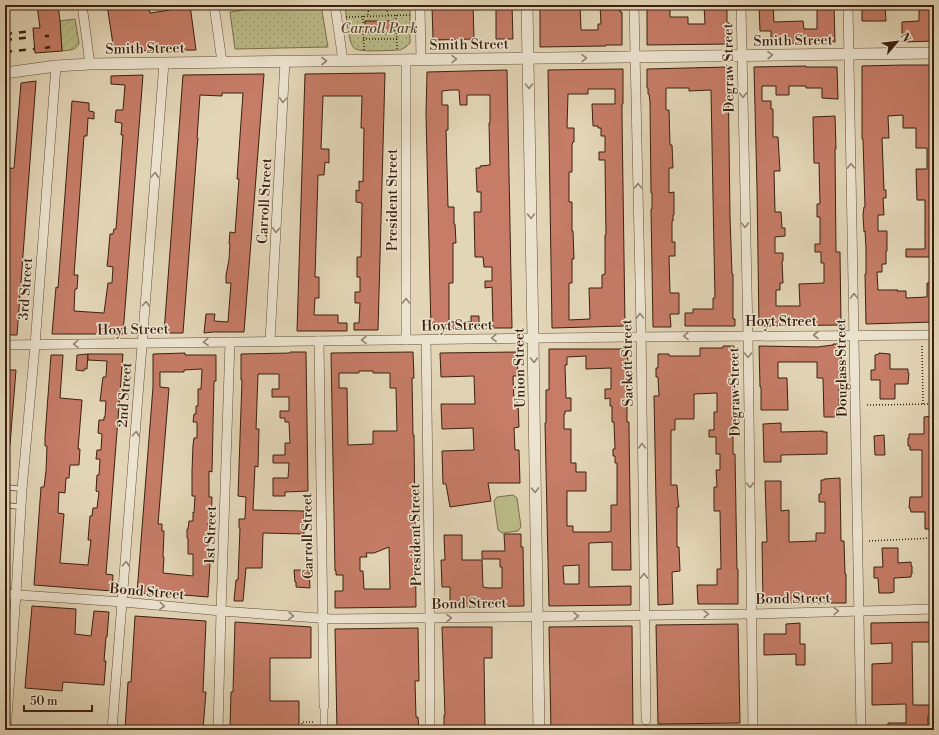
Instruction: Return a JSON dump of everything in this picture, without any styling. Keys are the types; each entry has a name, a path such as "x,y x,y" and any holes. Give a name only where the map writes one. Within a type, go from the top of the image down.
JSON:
{"street":[{"path":"82,5 90,64"},
{"path":"214,5 222,62"},
{"path":"335,5 343,61"},
{"path":"420,5 421,60"},
{"name":"Union Street","path":"527,5 539,730"},
{"name":"Sackett Street","path":"634,5 641,337 646,720"},
{"name":"Degraw Street","path":"741,5 748,336 753,730"},
{"name":"Douglass Street","path":"848,5 861,730"},
{"name":"Smith Street","path":"5,73 56,66 90,64 934,53"},
{"name":"President Street","path":"406,60 406,340"},
{"name":"Carroll Street","path":"270,341 285,61"},
{"name":"2nd Street","path":"112,730 164,63"},
{"name":"3rd Street","path":"6,730 8,674 16,594 22,489 35,345 56,66"},
{"name":"Hoyt Street","path":"5,345 426,339 934,335"},
{"name":"President Street","path":"426,339 430,730"},
{"name":"Carroll Street","path":"318,341 324,730"},
{"name":"1st Street","path":"218,730 230,342"},
{"name":"Bond Street","path":"5,594 340,619 751,614 934,609"}],"lane":[{"path":"5,487 22,489"},
{"path":"5,505 21,507"}],"path":[{"path":"368,16 369,5"},
{"path":"386,5 388,15"},
{"path":"396,15 397,49"},
{"path":"344,17 413,15"},
{"path":"363,16 364,52"},
{"path":"363,39 396,39"},
{"path":"922,346 923,404"},
{"path":"867,405 934,404"},
{"path":"869,541 934,538"},
{"path":"302,730 302,722 315,722"}],"green space":[{"path":"277,5 321,5 328,47 235,49 230,12"},
{"name":"Carroll Park","path":"345,5 410,5 410,43 400,50 357,50 354,48 350,40"},
{"path":"75,19 79,43 78,46 74,49 62,51 60,21"},
{"path":"513,495 517,498 521,527 518,531 502,533 498,530 494,501 497,497"}],"building":[{"path":"37,5 58,5 62,51 35,53 33,28 40,28"},
{"path":"107,5 148,5 150,13 170,10 169,5 190,5 196,50 114,51"},
{"path":"432,5 473,5 474,39 433,40"},
{"path":"496,5 512,5 513,39 496,39"},
{"path":"540,5 580,5 581,30 598,30 598,24 601,24 600,5 620,5 620,12 622,12 622,45 540,47"},
{"path":"647,5 670,5 670,17 688,17 688,24 705,24 704,5 727,5 727,23 730,23 730,44 647,45"},
{"path":"759,5 773,5 774,22 803,21 804,29 817,29 817,5 834,5 835,42 771,43 771,31 760,31"},
{"path":"862,5 885,5 886,21 862,21"},
{"path":"920,5 934,5 934,41 902,42 902,22 919,21"},
{"path":"365,21 394,21 394,32 365,32"},
{"path":"934,65 934,257 906,257 906,249 925,249 925,200 917,200 916,169 927,169 927,148 916,148 916,128 903,128 903,115 888,116 889,138 882,138 884,190 886,190 886,198 883,198 884,215 878,215 878,231 887,231 887,251 886,264 882,264 882,272 877,272 878,290 906,291 906,298 927,297 927,283 934,283 934,322 866,324 866,248 863,215 865,207 862,139 862,66"},
{"path":"728,67 730,217 733,274 733,319 735,319 735,326 685,326 685,313 693,313 693,309 713,309 713,298 715,298 711,90 689,91 689,88 666,88 666,110 669,110 670,145 672,145 673,168 669,168 669,193 674,192 672,242 675,242 675,256 669,256 670,293 679,293 679,314 670,314 671,327 653,327 650,102 647,88 647,69"},
{"path":"754,67 837,67 838,99 822,98 822,88 789,86 789,95 776,95 776,86 762,86 762,101 771,101 771,109 773,109 773,137 778,137 780,171 774,171 775,212 781,212 782,228 785,228 785,236 775,237 775,253 783,253 783,283 780,283 780,290 776,290 776,306 800,306 799,284 824,283 824,263 821,263 821,252 815,252 815,244 820,244 820,217 817,217 817,204 820,204 819,163 814,163 813,117 835,116 836,252 840,252 841,325 759,326"},
{"path":"623,69 622,116 625,326 552,328 548,70","holes":["588,89 615,89 615,104 592,104 593,126 598,126 598,128 601,128 601,136 605,136 605,152 599,152 599,160 605,160 605,274 602,275 602,288 589,288 590,319 569,320 569,283 572,283 572,259 574,259 572,202 569,202 569,172 572,172 572,145 574,142 574,128 567,128 568,94 588,94"]},
{"path":"507,70 512,328 493,328 492,287 485,288 485,281 492,281 492,267 484,267 483,257 475,257 474,212 481,212 481,192 477,192 476,168 490,165 490,95 467,95 467,105 460,105 459,90 451,90 442,91 442,105 448,105 448,130 446,130 448,207 454,207 456,243 453,243 453,283 449,283 449,322 471,322 471,316 479,316 479,328 431,329 426,114 427,72"},
{"path":"385,73 378,330 354,330 354,323 359,323 360,303 355,303 355,292 360,292 360,277 357,277 357,257 361,257 362,203 356,202 356,190 359,191 359,181 363,182 364,128 361,128 362,96 323,96 321,149 329,149 329,163 325,162 324,175 318,175 315,277 319,277 319,298 315,298 314,315 338,315 338,323 347,323 347,331 297,331 305,74"},
{"path":"264,74 244,332 204,333 206,314 215,314 214,321 228,322 231,283 226,283 226,275 229,260 230,232 235,233 243,93 222,93 222,96 200,95 183,333 164,333 183,75"},
{"path":"143,75 123,334 52,334 56,287 58,288 72,101 89,103 89,111 94,112 94,119 88,118 87,136 84,136 74,275 78,275 77,289 75,289 74,311 104,313 108,283 112,283 113,267 107,266 110,234 113,234 114,229 116,229 123,135 121,135 122,123 115,122 116,110 123,110 125,85 111,84 111,76"},
{"path":"36,81 17,335 5,335 5,298 8,258 5,258 5,169 14,168 21,83"},
{"path":"841,344 842,377 840,378 841,386 839,386 839,417 824,417 823,378 817,378 817,362 778,362 778,378 787,378 788,410 761,410 759,346 817,347"},
{"path":"723,346 734,346 735,429 733,429 733,454 735,454 738,604 698,604 697,585 717,585 717,569 721,569 720,511 714,511 714,487 717,487 716,470 720,470 720,454 716,454 716,437 709,437 709,430 714,430 714,412 717,412 717,393 694,394 694,419 675,419 675,430 671,430 671,485 677,485 679,507 677,507 677,547 679,547 680,571 672,572 673,604 658,605 654,396 659,396 658,377 656,377 656,368 658,368 658,354 669,354 669,356 700,356 700,348 723,348"},
{"path":"549,349 628,349 627,422 629,422 631,570 612,570 612,542 589,543 589,587 631,586 631,605 549,606 545,423 546,390 549,390","holes":["586,356 586,369 611,368 611,389 605,389 605,399 610,398 610,406 612,406 612,422 614,422 615,449 613,449 613,456 615,456 615,463 617,463 617,505 611,505 611,531 608,532 573,532 573,526 567,526 567,491 586,491 586,472 576,472 576,463 571,463 571,429 564,429 565,411 571,411 571,398 566,398 565,365 567,365 567,357","579,565 579,584 564,584 563,566"]},
{"path":"306,352 308,491 285,492 285,496 273,496 273,478 288,478 289,463 273,463 273,455 285,455 285,443 290,443 289,422 285,422 285,418 280,418 280,411 289,411 289,397 272,397 272,389 279,389 279,374 258,374 256,429 259,429 258,467 255,466 253,510 304,511 304,534 263,533 262,568 246,568 243,601 234,601 236,580 238,580 239,519 245,519 246,497 238,496 242,380 241,354"},
{"path":"413,352 414,378 412,378 416,607 335,608 335,591 343,591 343,575 336,575 335,571 331,353","holes":["359,371 390,373 390,388 396,388 397,431 373,431 373,444 348,445 347,388 339,388 339,373 359,373","389,547 390,589 364,589 363,571 360,571 360,557 367,557 366,553 374,553"]},
{"path":"517,352 518,376 513,376 514,403 518,403 519,427 514,428 515,450 519,450 520,483 488,483 491,501 450,507 446,484 443,484 442,451 474,450 473,428 442,429 441,404 475,404 474,376 441,377 440,353"},
{"path":"185,353 185,355 216,355 212,472 209,471 209,497 212,497 211,521 208,521 208,563 210,563 208,597 137,593 153,387 153,354","holes":["202,369 201,389 198,389 198,406 196,406 196,414 194,414 193,422 197,422 197,438 194,438 193,445 192,471 192,496 195,496 194,513 193,512 193,521 189,521 187,529 188,554 193,554 193,576 163,573 164,531 162,531 162,524 158,524 169,388 160,387 160,372 184,372 184,370"]},
{"path":"879,353 890,354 890,369 908,369 908,384 895,384 895,399 880,399 880,380 871,380 871,370 875,370 875,355"},
{"path":"88,354 87,369 84,369 84,371 76,370 77,355"},
{"path":"88,354 123,354 106,574 113,575 112,591 34,585 41,487 44,487 46,471 47,446 45,446 45,437 51,355 63,355 60,398 82,400 78,449 80,449 79,465 70,465 69,478 66,478 65,493 59,492 58,513 64,514 60,563 88,565 91,540 88,540 90,516 92,516 93,508 97,508 99,492 96,491 100,459 96,459 97,450 101,450 102,434 98,433 99,420 104,420 105,417 106,401 100,401 103,377 106,377 107,361 88,360"},
{"path":"5,370 16,370 10,445 5,445"},
{"path":"934,416 934,529 925,529 925,512 911,512 909,508 910,497 922,497 922,450 910,450 910,446 908,446 908,438 909,434 924,434 924,417"},
{"path":"781,423 781,432 827,432 827,454 781,455 781,462 764,462 763,424"},
{"path":"884,435 885,455 875,455 874,436"},
{"path":"840,478 841,541 844,541 846,603 763,603 762,542 767,542 765,481 781,481 781,511 789,510 789,542 816,541 816,533 825,533 825,502 819,502 819,494 821,494 821,480"},
{"path":"504,534 521,534 521,547 523,547 524,606 450,607 450,587 442,587 441,560 445,560 444,535 462,535 462,560 482,560 483,587 502,588 502,567 500,567 500,559 482,559 482,551 505,551"},
{"path":"882,548 898,548 898,563 911,562 912,566 911,577 894,578 894,592 890,593 879,593 878,578 874,578 874,567 883,567"},
{"path":"294,570 309,570 310,588 296,587"},
{"path":"32,606 76,609 75,634 91,636 94,611 109,612 104,661 106,661 104,685 63,682 62,691 25,688"},
{"path":"135,616 206,621 203,692 206,692 203,730 125,729 128,682 131,682"},
{"path":"235,622 311,627 311,658 270,658 270,701 299,701 299,730 231,730 231,692 233,692"},
{"path":"934,622 934,642 912,642 913,705 934,705 934,716 928,716 928,730 888,730 888,723 906,723 906,704 872,705 872,664 892,663 892,643 871,644 871,623"},
{"path":"800,623 800,644 805,644 805,665 796,665 796,654 764,655 764,634 786,634 786,624"},
{"path":"738,624 740,723 658,724 656,625"},
{"path":"632,626 633,730 551,730 549,627"},
{"path":"442,627 492,627 492,658 484,658 485,730 444,730 445,715"},
{"path":"418,628 419,681 415,681 416,717 418,717 419,730 337,730 335,629"}],"railway":[{"path":"5,34 33,31"},
{"path":"5,40 33,37"},
{"path":"45,48 50,47"},
{"path":"5,52 34,49"}]}
